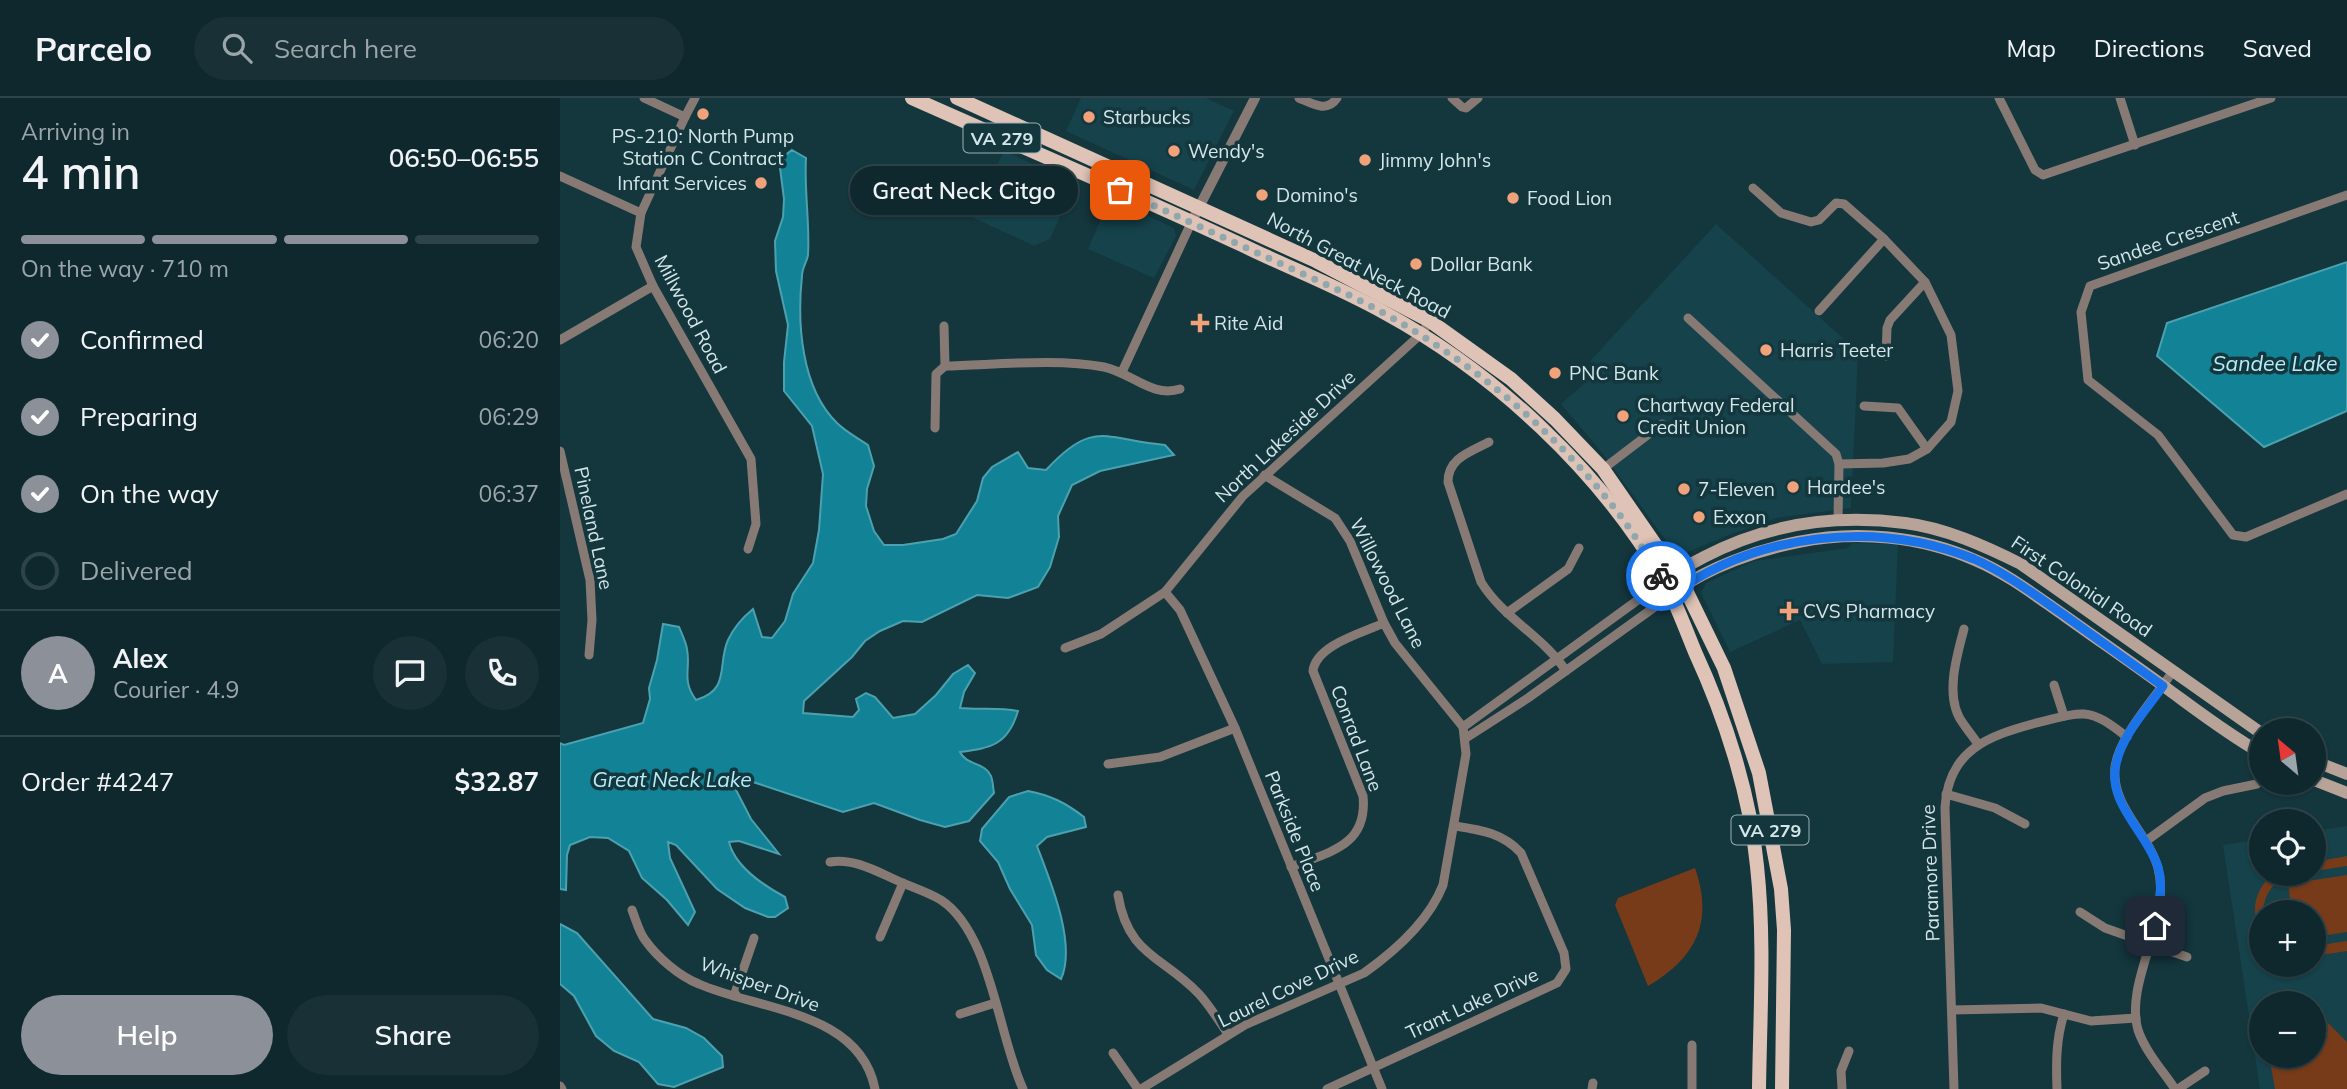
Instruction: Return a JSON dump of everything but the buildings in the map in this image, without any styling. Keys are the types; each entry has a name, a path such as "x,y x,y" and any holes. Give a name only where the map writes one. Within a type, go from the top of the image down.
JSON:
{"main road":[{"name":"North Great Neck Road","path":"912,98 1192,221 1351,296 1421,334 1451,353 1503,394 1584,473 1623,519 1664,582 1717,701 1741,783 1757,864 1761,945 1759,1089"},
{"name":"North Great Neck Road","path":"957,98 1316,261 1430,321 1511,379 1555,419 1603,469 1684,586 1724,668 1759,773 1779,876 1784,930 1782,1089"},
{"name":"First Colonial Road","path":"1664,582 1676,572 1737,540 1792,526 1838,519 1908,523 1977,542 2021,564 2249,725"},
{"name":"First Colonial Road","path":"1670,596 1684,586 1757,552 1810,539 1837,536 1884,537 1925,544 1973,559 2021,585 2249,745"},
{"path":"2326,766 2347,774"},
{"path":"2326,785 2347,793"}],"street":[{"path":"644,98 685,117"},
{"name":"Millwood Road","path":"695,98 641,213 636,247 653,286 751,459 756,524 748,549"},
{"path":"1122,372 1192,221 1255,98"},
{"path":"1299,98 1319,107 1328,106 1337,98"},
{"path":"1452,98 1466,108 1478,98"},
{"path":"1998,98 2035,170 2043,175 2271,98"},
{"path":"2120,98 2135,145"},
{"path":"560,177 641,213"},
{"path":"1754,188 1781,213 1811,222 1819,220 1836,203 1844,204 1884,239 1925,282 1951,335 1958,391 1951,422 1927,449 1909,459 1839,464"},
{"name":"Sandee Crescent","path":"2347,195 2090,286 2081,312 2088,380 2158,435 2233,535 2246,537 2347,494"},
{"path":"1819,311 1884,239"},
{"path":"1886,356 1890,320 1925,282"},
{"path":"560,340 653,286"},
{"path":"1688,318 1836,454 1839,464 1838,519"},
{"name":"North Lakeside Drive","path":"1065,648 1101,634 1165,592 1226,515 1264,475 1421,334 1430,321"},
{"path":"944,326 945,366"},
{"path":"934,428 936,374 945,366 1079,364 1122,372 1159,391 1180,389"},
{"path":"1864,406 1898,408 1927,449"},
{"path":"1603,469 1662,424"},
{"path":"1489,442 1451,465 1448,482 1481,583 1507,613 1559,659 1566,671"},
{"name":"Pineland Lane","path":"560,451 590,580 590,655"},
{"name":"Willowood Lane","path":"1264,475 1335,518 1350,541 1384,623 1406,660 1463,727"},
{"path":"1507,613 1568,569 1579,548"},
{"path":"1463,727 1664,582"},
{"name":"Parkside Place","path":"1165,592 1180,610 1235,728 1382,1089"},
{"path":"1466,738 1566,671 1670,596"},
{"name":"Conrad Lane","path":"1291,867 1349,842 1362,821 1364,809 1363,796 1312,671 1314,664 1319,654 1328,648 1384,623"},
{"path":"1964,629 1957,654 1953,699 1958,716 1978,744"},
{"path":"2173,671 2127,737 2116,765 2115,788 2127,814 2146,841 2158,867 2161,887 2151,945 2136,997 2136,1018 2143,1041 2177,1089 2205,1071"},
{"path":"2054,685 2064,716"},
{"name":"Paramore Drive","path":"1954,1089 1946,794 1960,762 1978,744 2000,733 2064,716 2096,716 2127,737"},
{"name":"Laurel Cove Drive","path":"1139,1089 1228,1034 1339,985 1376,964 1407,936 1434,906 1443,886 1455,825 1466,754 1463,727"},
{"path":"1108,764 1160,757 1235,728"},
{"path":"2146,841 2205,798 2249,786"},
{"path":"1946,794 1995,808 2025,824"},
{"name":"Trant Lake Drive","path":"1327,1089 1557,983 1562,977 1567,964 1564,953 1530,868 1521,853 1506,840 1483,830 1455,825"},
{"path":"830,862 852,863 940,899 961,919 976,944 1023,1089"},
{"path":"880,937 902,883"},
{"path":"1118,894 1122,916 1140,946 1199,994 1228,1034"},
{"name":"Whisper Drive","path":"632,911 644,939 673,969 699,984 813,1020 847,1040 872,1075 875,1089"},
{"path":"2080,912 2105,928 2187,957"},
{"path":"734,996 754,938"},
{"path":"960,1014 995,1003"},
{"path":"1952,1010 2041,1008 2091,1021 2136,1018"},
{"path":"2057,1089 2056,1049 2064,1014"},
{"path":"1692,1045 1692,1089"},
{"path":"1842,1089 1842,1071 1849,1051"},
{"path":"1113,1053 1139,1089"}],"shaded area":[{"path":"1081,98 1206,98 1234,111 1194,190 1066,131"},
{"path":"1004,151 1075,183 1050,239 1034,246 972,217"},
{"path":"1110,198 1174,228 1176,236 1154,278 1088,249"},
{"path":"1716,224 1856,350 1858,356 1851,508 1777,518 1686,553 1678,552 1670,546 1603,454 1561,404 1589,379 1591,360"},
{"path":"1853,543 1898,544 1893,662 1822,664 1800,620 1730,652 1701,593 1706,583 1754,561 1848,548"},
{"path":"2347,826 2347,1089 2260,1089 2257,1068 2326,1068 2326,991 2249,991 2249,1016 2223,845 2249,841 2249,886 2326,886 2326,829"},
{"path":"2347,856 2347,866 2326,869 2326,860"},
{"path":"1695,868 1702,905 1697,937 1678,963 1648,986 1615,905 1618,898"},
{"path":"2347,875 2347,932 2326,935 2326,900 2290,900 2288,886 2326,886 2326,878"},
{"path":"2273,886 2265,900 2256,900 2258,894 2262,887"},
{"path":"2347,941 2347,951 2326,954 2326,944"},
{"path":"2326,1023 2347,1042 2347,1089 2275,1089 2271,1068 2326,1068"}],"water":[{"name":"Great Neck Lake","path":"792,150 806,158 808,255 802,273 800,314 804,354 809,374 825,409 841,426 868,445 874,466 867,489 866,506 874,531 884,545 943,539 956,534 977,501 983,478 992,467 1018,452 1028,468 1046,470 1076,443 1101,436 1165,445 1174,455 1100,471 1072,485 1058,516 1059,537 1050,567 1038,587 1008,598 977,595 922,622 903,621 880,631 865,641 852,657 804,701 803,713 853,717 859,710 856,699 866,693 875,697 893,718 915,714 936,695 953,674 968,665 975,673 964,692 960,708 1018,711 1009,731 997,743 960,752 988,772 992,778 994,793 969,821 945,827 874,803 843,812 741,778 735,788 751,819 779,854 739,841 729,842 732,851 751,874 785,897 788,908 775,917 768,917 745,908 717,889 676,845 668,842 670,858 695,912 688,925 667,900 642,878 629,851 608,838 590,837 570,845 567,855 566,890 560,889 560,743 564,745 643,723 650,699 649,688 663,624 679,627 685,641 691,693 696,700 707,696 719,683 725,649 730,635 739,623 753,609 762,637 772,638 785,621 793,594 813,563 819,530 823,474 812,426 784,391 788,325 776,271 775,241 783,217 784,199 779,160"},
{"name":"Sandee Lake","path":"2347,262 2347,411 2264,447 2157,356 2167,323"},
{"path":"1028,791 1051,797 1071,808 1084,817 1086,827 1047,837 1037,846 1055,894 1064,931 1065,965 1061,979 1047,970 1036,955 1032,925 1010,889 998,862 980,841 982,829 1009,797"},
{"path":"560,924 577,933 653,1019 686,1028 704,1038 722,1056 723,1067 674,1087 658,1084 639,1062 614,1051 596,1036 574,996 560,984"}],"way so far":[{"path":"1120,190 1351,296 1387,314 1451,353 1503,394 1592,481 1623,519 1661,576"}],"place":[{"name":"PS-210: North Pump Station C Contract","path":"703,114"},
{"name":"Starbucks","path":"1089,117"},
{"name":"Wendy's","path":"1174,151"},
{"name":"Jimmy John's","path":"1365,160"},
{"name":"Infant Services","path":"761,183"},
{"name":"Great Neck Citgo","path":"1120,190"},
{"name":"Domino's","path":"1262,195"},
{"name":"Food Lion","path":"1513,198"},
{"name":"Dollar Bank","path":"1416,264"},
{"name":"Rite Aid","path":"1200,323"},
{"name":"Harris Teeter","path":"1766,350"},
{"name":"PNC Bank","path":"1555,373"},
{"name":"Chartway Federal Credit Union","path":"1623,416"},
{"name":"Hardee's","path":"1793,487"},
{"name":"7-Eleven","path":"1684,489"},
{"name":"Exxon","path":"1699,517"},
{"name":"CVS Pharmacy","path":"1789,611"}],"route":[{"path":"1661,576 1670,596 1736,560 1777,546 1837,536 1884,537 1925,544 1973,559 2021,585 2163,686 2127,737 2116,765 2115,788 2158,867 2161,887 2155,926"}]}
